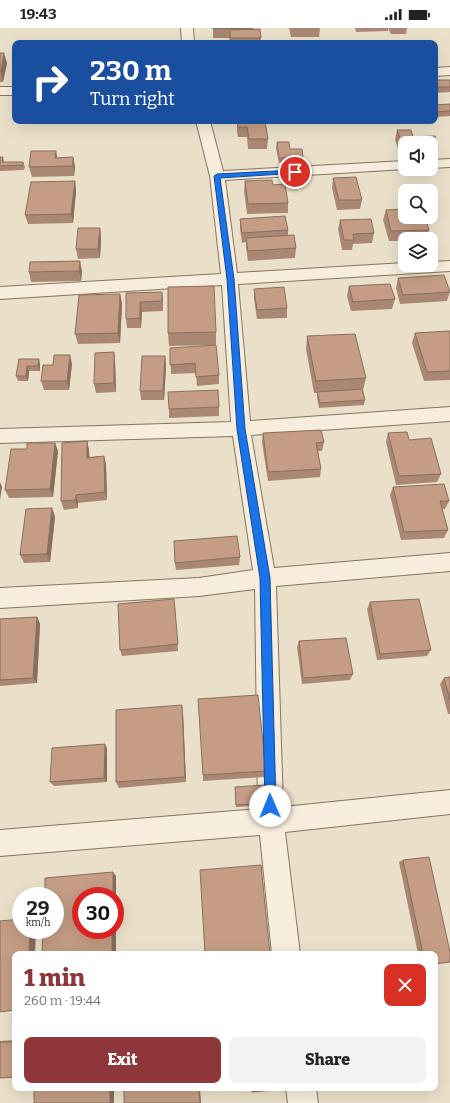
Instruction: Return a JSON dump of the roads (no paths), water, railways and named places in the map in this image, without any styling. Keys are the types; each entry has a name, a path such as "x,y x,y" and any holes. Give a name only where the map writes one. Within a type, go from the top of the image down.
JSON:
{"street":[{"path":"187,28 188,40"},
{"path":"438,72 450,71"},
{"path":"0,91 12,90"},
{"path":"204,124 217,176 230,279 241,429 265,578 271,821 286,951"},
{"path":"438,164 450,163"},
{"path":"217,176 398,165"},
{"path":"0,293 450,266"},
{"path":"0,436 241,429 450,414"},
{"path":"0,598 199,587 265,578 450,562"},
{"path":"0,843 271,821 450,802"},
{"path":"301,1091 303,1103"}]}
